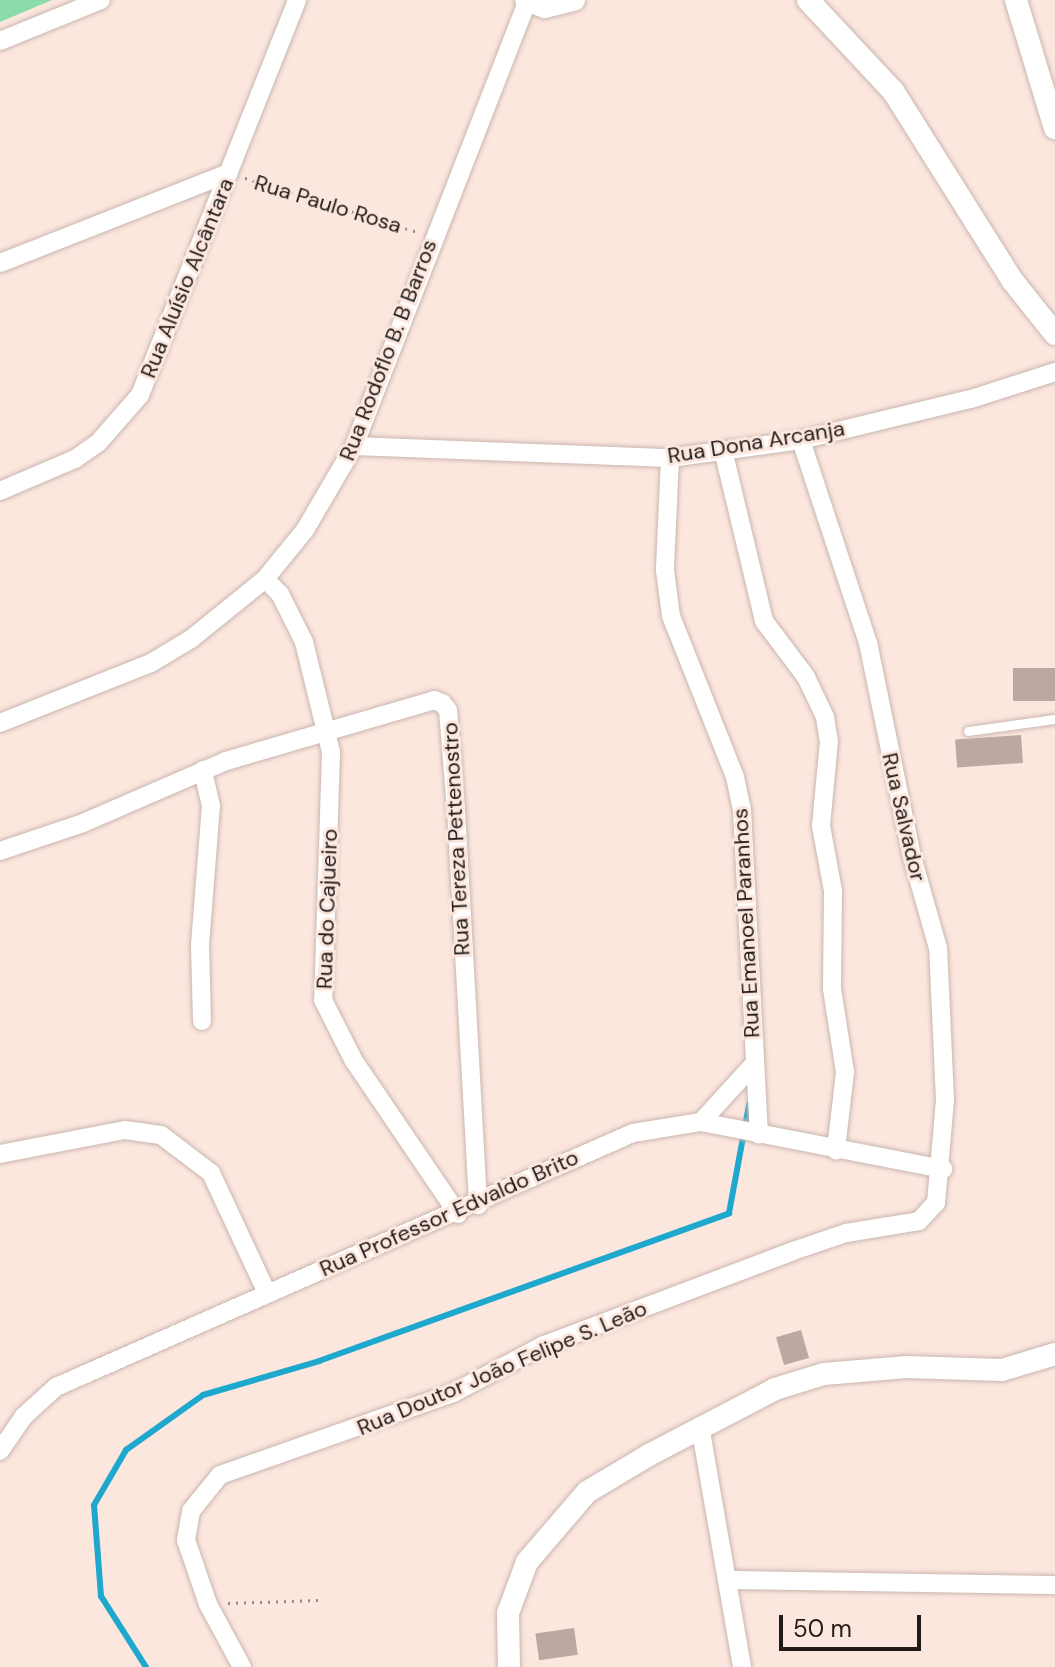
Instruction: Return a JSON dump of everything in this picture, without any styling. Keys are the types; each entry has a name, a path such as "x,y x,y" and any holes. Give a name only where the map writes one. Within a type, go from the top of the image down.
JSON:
{"street":[{"path":"0,41 101,0"},
{"name":"Rua Aluísio Alcântara","path":"0,491 75,459 122,421 167,334 297,0"},
{"path":"526,1 545,7 574,0"},
{"path":"808,0 893,91 1026,297 1055,334"},
{"name":"Rua Rodoflo B. B Barros","path":"0,723 151,663 229,611 265,579 305,530 354,446 432,237 526,1"},
{"path":"1020,5 1048,87 1055,128"},
{"name":"Rua Paulo Rosa","path":"0,263 229,173"},
{"path":"1026,297 1055,308"},
{"name":"Rua Dona Arcanja","path":"354,446 670,458 801,440 971,399 1055,372"},
{"name":"Rua Salvador","path":"801,440 868,643 912,857 938,948 943,1169 936,1203"},
{"path":"723,450 764,621 820,701 829,741 821,826 833,891 832,989 845,1072 836,1150"},
{"name":"Rua Emanoel Paranhos","path":"670,458 665,570 671,616 735,777 742,811 759,1135"},
{"name":"Rua do Cajueiro","path":"265,579 280,594 304,642 326,730 332,793 323,1000 347,1050 458,1214"},
{"name":"Rua Tereza Pettenostro","path":"0,851 83,823 203,770 326,730 434,700 448,710 478,1205"},
{"path":"202,1021 200,945 211,806 203,770"},
{"name":"Rua Emanoel Paranhos","path":"701,1122 754,1064"},
{"name":"Rua Professor Edvaldo Brito","path":"0,1451 24,1416 56,1387 267,1293 458,1214 633,1133 701,1122 943,1169"},
{"path":"0,1154 125,1130 161,1135 211,1173 267,1293"},
{"name":"Rua Doutor João Felipe S. Leão","path":"242,1667 208,1604 186,1540 191,1511 220,1475 440,1398 542,1346 793,1251 846,1233 919,1221 936,1203"},
{"path":"509,1667 508,1613 516,1585 527,1562 558,1522 587,1492 700,1426 775,1389 824,1374 907,1367 1002,1370 1055,1354"},
{"path":"700,1426 742,1667"},
{"path":"728,1580 1055,1585"}],"lane":[{"path":"968,731 1055,719"}],"path":[{"name":"Rua Paulo Rosa","path":"229,173 432,237"},
{"path":"208,1604 318,1600"}],"green space":[{"path":"0,0 52,0 0,22"}],"building":[{"path":"1013,668 1055,668 1055,701 1013,701"},
{"path":"1021,735 1023,763 957,768 955,740"},
{"path":"801,1330 809,1358 784,1365 776,1337"},
{"path":"574,1628 578,1655 539,1660 535,1633"}],"waterway":[{"path":"146,1667 101,1596 94,1505 126,1450 203,1395 319,1361 729,1213 749,1105"}]}
